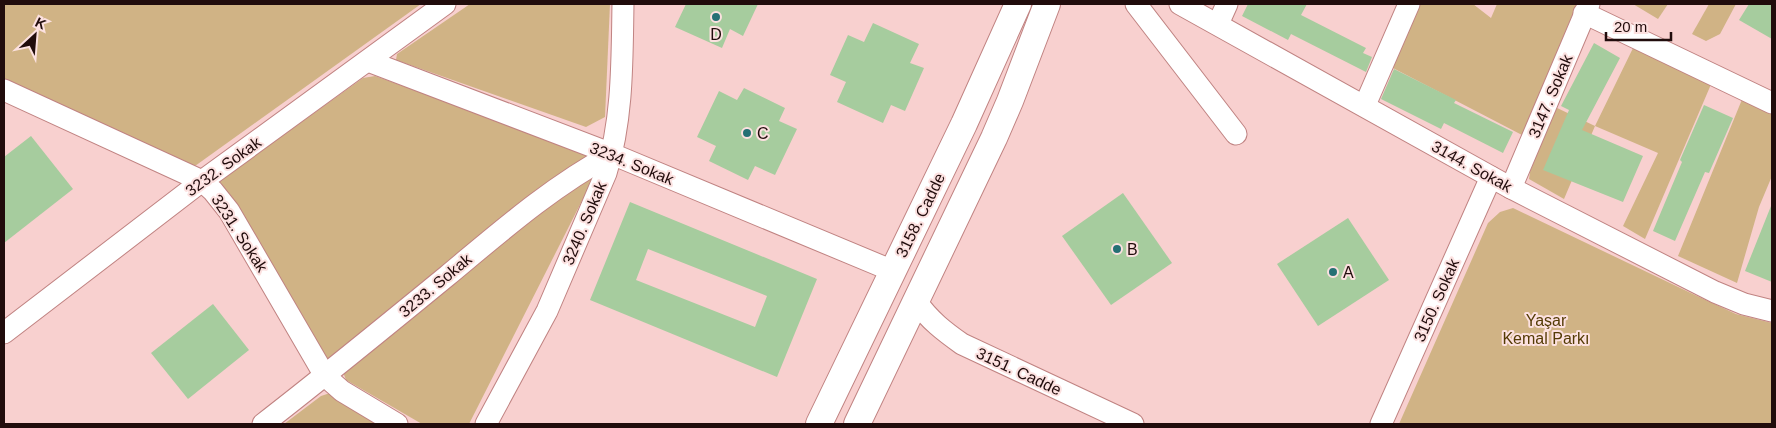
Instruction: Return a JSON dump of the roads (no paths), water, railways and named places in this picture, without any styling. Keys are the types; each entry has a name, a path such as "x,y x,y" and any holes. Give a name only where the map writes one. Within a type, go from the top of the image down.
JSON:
{"street":[{"name":"3232. Sokak","path":"4,333 202,181 445,4"},
{"name":"3240. Sokak","path":"486,424 547,311 612,154 621,71 623,4"},
{"name":"3158. Cadde","path":"819,424 978,94 1018,4"},
{"name":"3158. Cadde","path":"858,424 917,302 1006,108 1047,4"},
{"path":"1136,4 1236,134"},
{"name":"3144. Sokak","path":"1180,4 1365,105 1511,188 1715,292 1744,304 1772,311"},
{"path":"1218,24 1227,4"},
{"path":"1365,105 1409,4"},
{"path":"1587,9 1772,103"},
{"name":"3147. Sokak","path":"1511,188 1587,9"},
{"name":"3234. Sokak","path":"368,61 612,154 894,271"},
{"name":"3231. Sokak","path":"4,90 202,181 213,191 229,212 325,376 342,391 397,424"},
{"name":"3233. Sokak","path":"263,424 325,376 529,207 570,179 612,154"},
{"name":"3150. Sokak","path":"1381,424 1491,176"},
{"path":"894,271 917,302"},
{"name":"3151. Cadde","path":"917,302 940,328 962,344 1133,424"}],"place":[{"name":"D","path":"716,17"},
{"name":"C","path":"747,133"},
{"name":"B","path":"1117,249"},
{"name":"A","path":"1333,272"}],"park label":[{"name":"Yaşar Kemal Parkı","path":"1546,329"}]}
